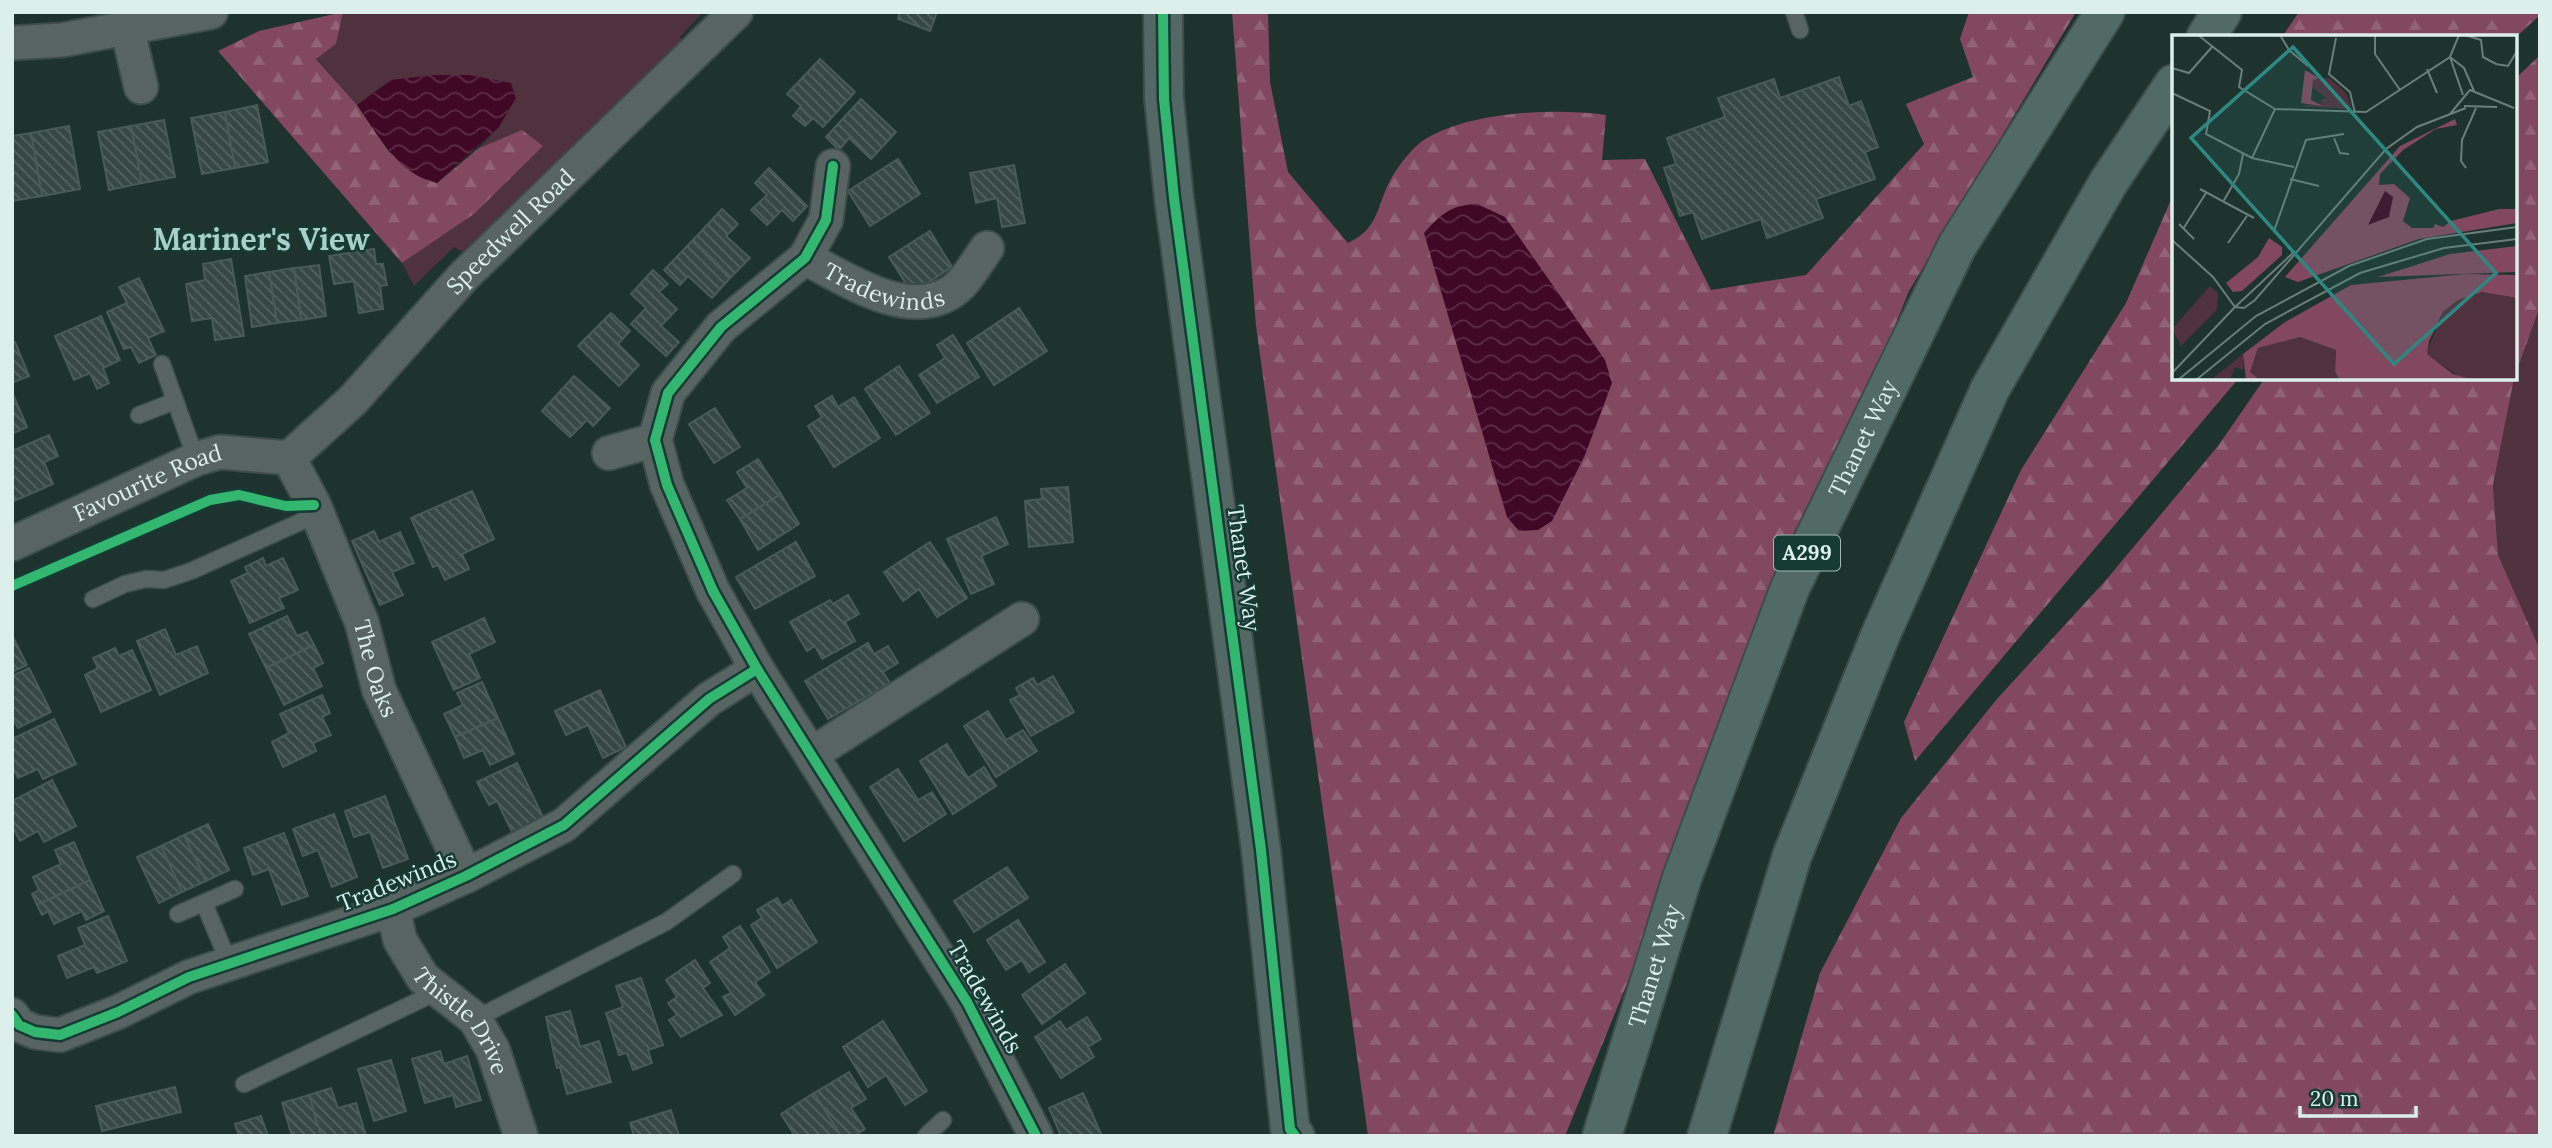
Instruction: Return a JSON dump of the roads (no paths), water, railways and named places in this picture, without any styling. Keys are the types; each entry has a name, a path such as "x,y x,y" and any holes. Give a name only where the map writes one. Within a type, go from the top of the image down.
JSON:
{"highway":[{"name":"Thanet Way","path":"1602,1136 1682,878 1790,587 1956,246 2105,12"},
{"path":"2207,35 2222,12"},
{"path":"1707,1136 1792,856 1902,587 1990,389 2108,183 2172,87"}],"main road":[{"name":"Thanet Way","path":"1163,12 1164,99 1174,198 1261,850 1290,1133"}],"street":[{"path":"12,43 62,40 211,12"},
{"name":"Speedwell Road","path":"289,458 353,400 463,277 736,12"},
{"path":"127,27 141,88"},
{"name":"Tradewinds","path":"833,166 826,220 805,258 722,327 668,393 655,440 667,485 713,591 757,669 967,1002 1036,1136"},
{"name":"Tradewinds","path":"805,258 898,300 927,302 949,294 962,282 987,248"},
{"path":"609,453 655,440"},
{"name":"Favourite Road","path":"12,544 196,459 220,452 289,458"},
{"name":"The Oaks","path":"289,458 318,514 362,624 379,690 467,876"},
{"path":"811,754 1022,619"},
{"name":"Tradewinds","path":"12,1015 19,1025 35,1032 60,1035 118,1013 189,977 393,909 467,876 564,825 709,699 757,669"},
{"name":"Thistle Drive","path":"393,909 400,940 423,978 475,1020 493,1050 521,1136"}],"lane":[{"path":"1794,12 1800,30"},
{"path":"162,364 196,459"},
{"path":"139,415 175,401"},
{"path":"93,599 125,584 146,579 164,580 191,571 318,514"},
{"path":"475,1020 666,922 733,874"},
{"path":"1586,1136 1682,878"},
{"path":"178,914 235,889"},
{"path":"204,903 229,963"},
{"path":"244,1084 439,991"},
{"path":"926,1136 943,1120"}],"water":[{"path":"432,75 469,75 511,83 516,98 499,127 437,183 424,179 401,163 381,141 357,105 391,80"},
{"path":"1477,204 1505,217 1605,360 1612,383 1585,455 1552,521 1538,530 1519,531 1507,517 1424,233 1447,212 1460,206"}],"district":[{"name":"Mariner's View","path":"261,240"}]}
